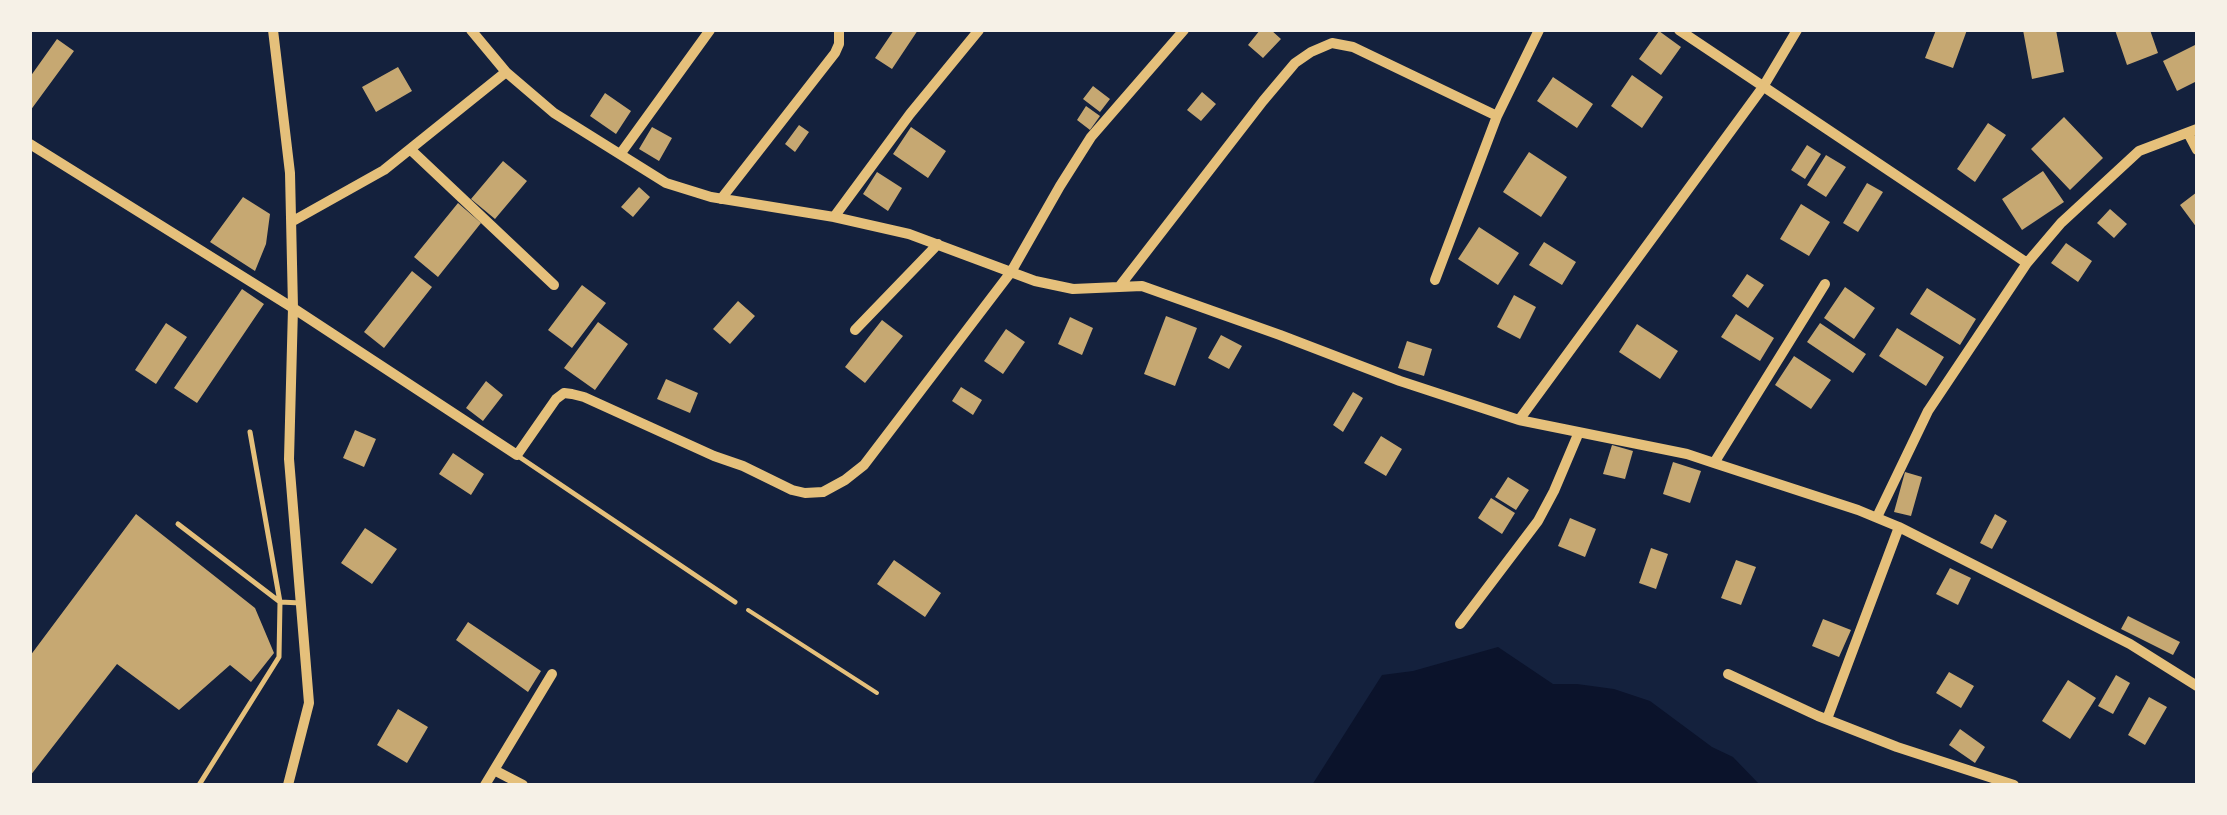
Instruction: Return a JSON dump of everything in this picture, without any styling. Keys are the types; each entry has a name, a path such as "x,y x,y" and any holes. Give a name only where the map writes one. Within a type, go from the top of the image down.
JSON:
{"street":[{"path":"273,30 293,221 289,459 309,703 288,785"},
{"path":"471,30 506,72 554,113 666,183 721,199 909,234 1011,272 1073,290 1142,286 1400,381 1519,420 1714,462 1899,527 2130,644 2197,686"},
{"path":"621,153 710,30"},
{"path":"721,199 835,53 838,30"},
{"path":"834,217 910,114 980,30"},
{"path":"30,144 293,308 516,455 564,393 584,397 792,490 822,492 864,465 1011,272 1091,138 1184,30"},
{"path":"1435,280 1497,116 1539,30"},
{"path":"1679,30 2026,263"},
{"path":"1519,420 1763,87 1796,30"},
{"path":"1119,287 1263,100 1295,64 1312,52 1332,43 1354,47 1497,116"},
{"path":"293,221 384,170 506,72"},
{"path":"1877,518 1928,411 2026,263 2061,223 2140,151 2193,131 2197,150"},
{"path":"411,150 554,285"},
{"path":"855,330 938,244"},
{"path":"1714,462 1826,284"},
{"path":"1460,624 1538,521 1579,432"},
{"path":"1826,719 1899,527"},
{"path":"485,785 552,674"},
{"path":"1728,674 1826,719 2014,785"},
{"path":"494,770 523,785"}],"lane":[{"path":"200,785 279,657 280,602 250,432"},
{"path":"516,455 736,602"},
{"path":"178,524 280,602 301,603"}],"path":[{"path":"736,602 877,693"}],"water":[{"path":"1498,647 1553,684 1614,689 1650,701 1712,747 1733,757 1760,785 1312,785 1382,675 1413,671"}],"building":[{"path":"894,30 918,30 892,69 875,58"},
{"path":"1260,30 1271,30 1281,39 1263,58 1248,45"},
{"path":"1936,30 1967,30 1953,68 1925,58"},
{"path":"2023,30 2056,30 2064,72 2032,79"},
{"path":"2115,30 2150,30 2158,53 2127,65"},
{"path":"1659,31 1681,47 1661,75 1639,59"},
{"path":"57,39 74,51 30,111 30,77"},
{"path":"2197,44 2197,81 2177,91 2163,61"},
{"path":"398,67 412,91 376,112 362,87"},
{"path":"1632,75 1663,97 1642,128 1611,106"},
{"path":"1553,77 1593,104 1577,128 1537,101"},
{"path":"1093,86 1110,99 1100,112 1083,99"},
{"path":"1202,92 1216,104 1201,121 1187,110"},
{"path":"605,93 631,111 616,134 590,116"},
{"path":"1086,106 1100,116 1090,130 1077,120"},
{"path":"2064,117 2103,158 2070,190 2031,149"},
{"path":"1988,123 2006,135 1975,182 1957,169"},
{"path":"799,125 809,132 795,152 785,144"},
{"path":"652,127 672,138 659,161 639,149"},
{"path":"911,127 946,151 928,178 893,154"},
{"path":"1807,145 1821,154 1805,179 1791,170"},
{"path":"1529,152 1567,177 1541,217 1503,192"},
{"path":"1826,155 1846,167 1826,197 1807,185"},
{"path":"503,161 527,181 495,219 471,199"},
{"path":"2043,171 2064,202 2022,230 2002,199"},
{"path":"877,172 902,188 888,211 863,194"},
{"path":"1867,183 1883,192 1858,232 1843,223"},
{"path":"639,187 650,197 633,217 621,207"},
{"path":"2197,192 2197,228 2180,205"},
{"path":"243,197 270,214 266,244 255,271 210,242"},
{"path":"458,203 481,223 438,277 414,257"},
{"path":"1801,204 1830,222 1809,256 1780,239"},
{"path":"2110,209 2127,224 2114,238 2097,223"},
{"path":"1479,227 1519,253 1498,285 1458,259"},
{"path":"1544,242 1576,262 1562,285 1529,265"},
{"path":"2066,243 2092,261 2078,282 2051,263"},
{"path":"412,271 432,287 384,348 364,332"},
{"path":"1747,274 1764,285 1748,308 1732,296"},
{"path":"582,285 606,303 572,348 548,330"},
{"path":"1845,287 1875,308 1854,339 1824,318"},
{"path":"1927,288 1976,319 1960,345 1910,314"},
{"path":"242,289 264,304 197,403 174,388"},
{"path":"1514,295 1536,307 1520,339 1497,327"},
{"path":"738,301 755,316 730,344 713,329"},
{"path":"1736,314 1774,338 1760,361 1721,337"},
{"path":"1166,316 1197,328 1175,386 1144,374"},
{"path":"1070,317 1093,328 1082,355 1058,344"},
{"path":"882,320 903,336 865,383 845,367"},
{"path":"598,322 628,344 595,390 564,368"},
{"path":"166,323 187,337 156,384 135,370"},
{"path":"1820,323 1866,354 1853,373 1807,342"},
{"path":"1637,324 1678,351 1660,379 1619,352"},
{"path":"1897,328 1944,357 1926,386 1879,356"},
{"path":"1006,329 1025,342 1003,374 984,361"},
{"path":"1221,335 1242,346 1229,369 1208,358"},
{"path":"1407,341 1432,349 1424,376 1398,368"},
{"path":"1794,356 1831,380 1811,409 1775,385"},
{"path":"666,379 698,393 690,413 657,399"},
{"path":"486,381 503,395 483,421 466,408"},
{"path":"961,387 982,400 973,415 952,401"},
{"path":"1353,392 1363,398 1343,432 1333,425"},
{"path":"355,430 376,439 364,467 343,458"},
{"path":"1381,436 1402,449 1386,476 1364,463"},
{"path":"1612,445 1633,451 1625,479 1603,474"},
{"path":"453,453 484,474 471,495 439,474"},
{"path":"1673,462 1701,471 1690,503 1663,494"},
{"path":"1905,472 1922,477 1911,516 1894,512"},
{"path":"1508,477 1529,490 1516,510 1495,497"},
{"path":"1491,498 1515,513 1502,534 1478,518"},
{"path":"136,514 255,608 274,653 251,682 230,665 179,710 117,664 30,776 30,656"},
{"path":"1995,514 2007,521 1992,549 1980,543"},
{"path":"1570,518 1596,529 1585,557 1558,546"},
{"path":"365,528 397,549 372,584 341,563"},
{"path":"1651,548 1668,554 1656,589 1639,583"},
{"path":"894,560 941,593 925,617 877,584"},
{"path":"1736,560 1756,567 1741,605 1721,598"},
{"path":"1950,568 1971,578 1958,605 1936,594"},
{"path":"2128,616 2180,642 2173,655 2121,629"},
{"path":"1823,619 1851,630 1839,657 1812,646"},
{"path":"468,622 541,671 528,692 456,640"},
{"path":"1949,672 1974,686 1961,708 1936,693"},
{"path":"2116,675 2130,683 2113,714 2098,706"},
{"path":"2068,680 2096,698 2070,739 2042,721"},
{"path":"2149,697 2167,707 2145,745 2128,735"},
{"path":"398,709 428,727 407,763 377,745"},
{"path":"1960,729 1985,747 1975,763 1949,745"}]}
